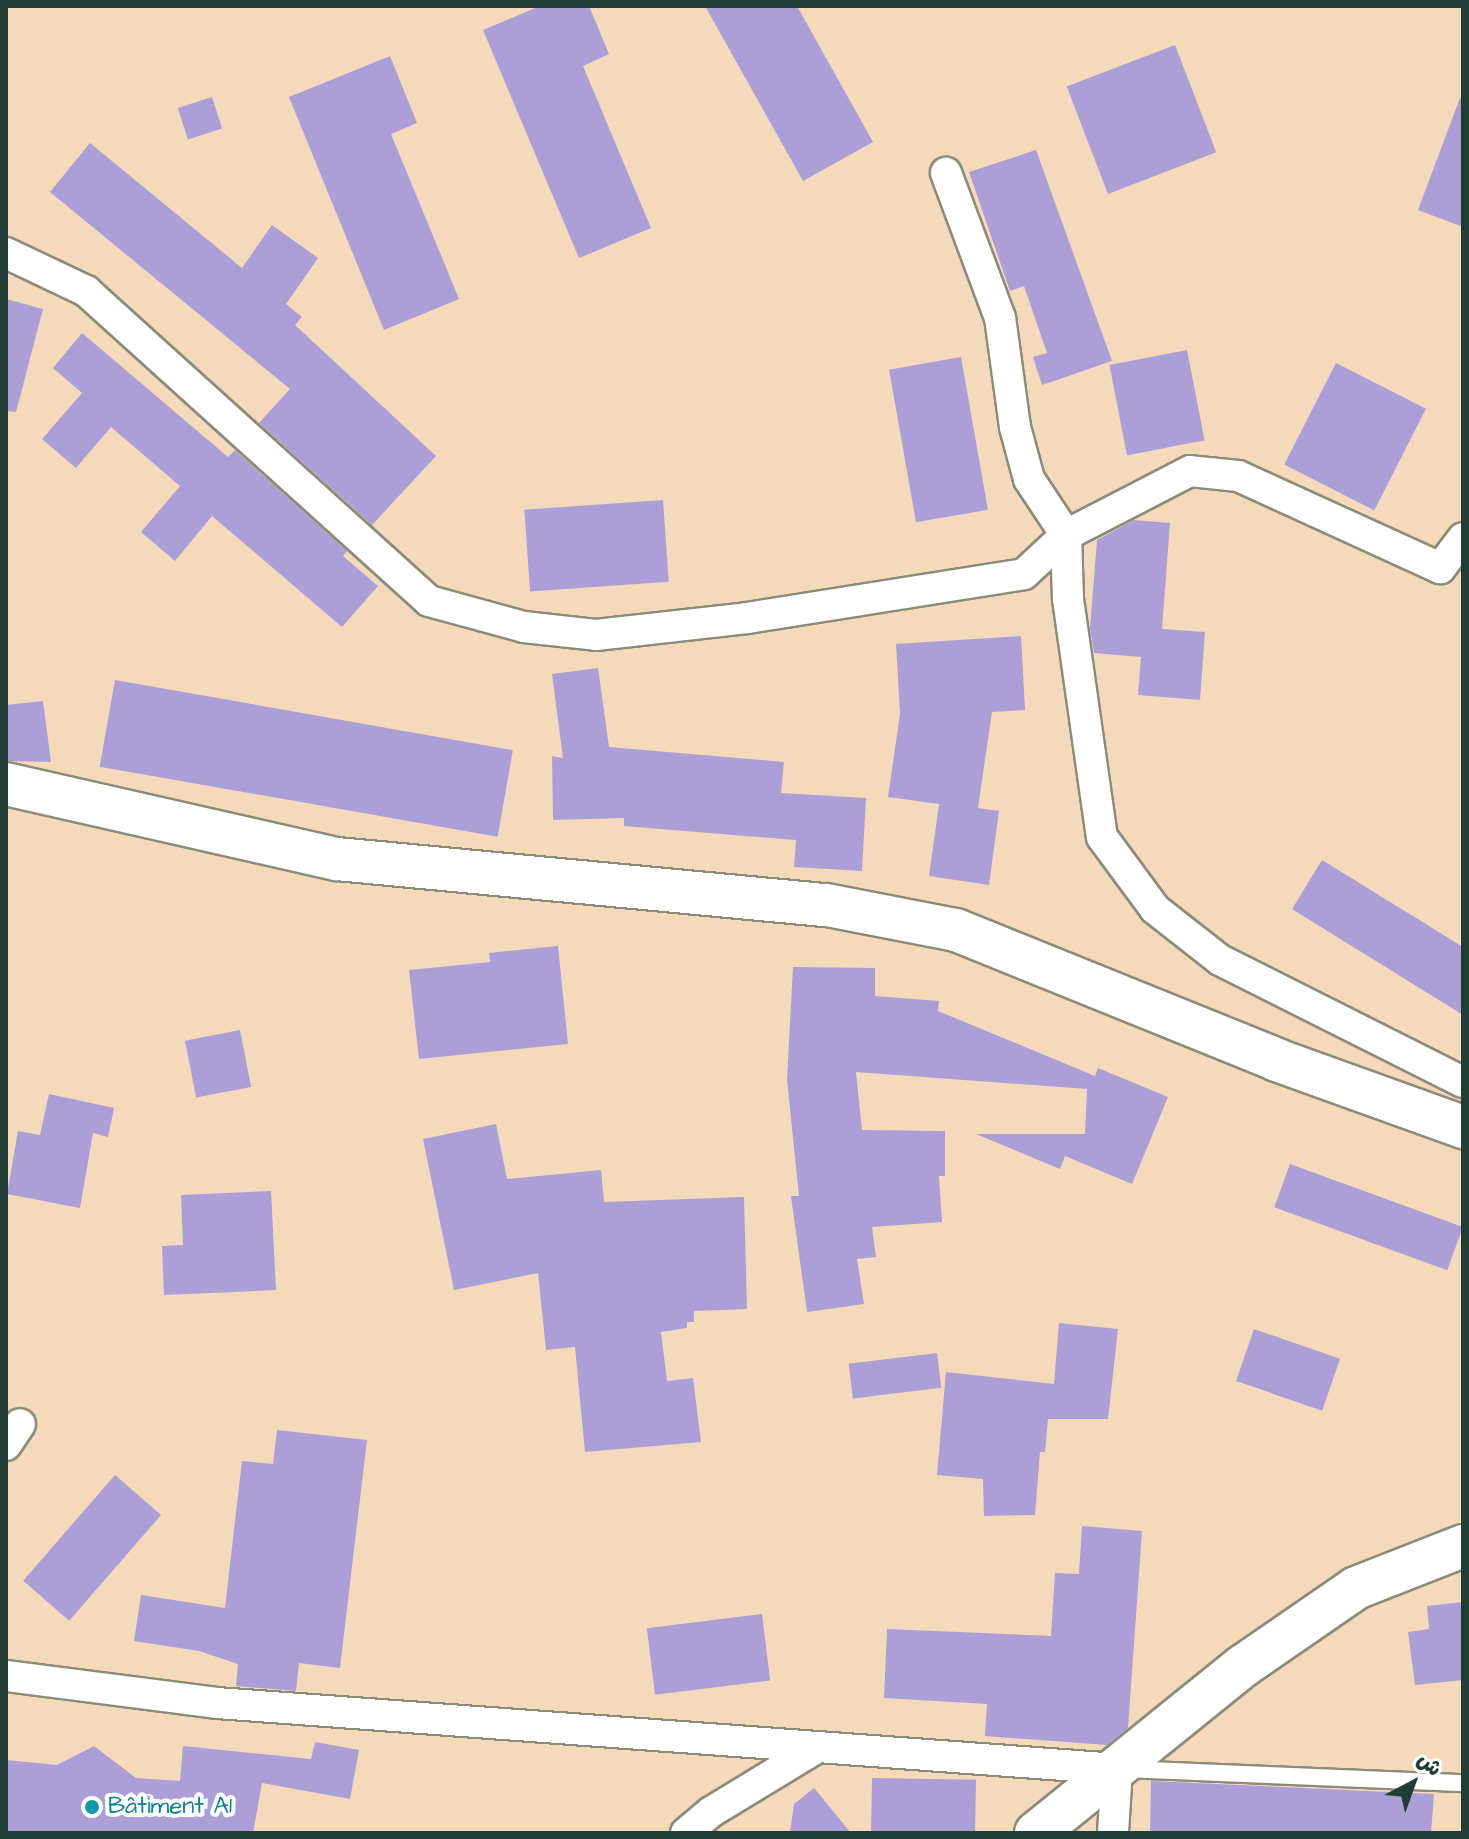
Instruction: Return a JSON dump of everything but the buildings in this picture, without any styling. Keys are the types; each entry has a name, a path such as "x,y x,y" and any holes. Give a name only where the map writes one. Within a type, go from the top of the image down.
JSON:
{"main road":[{"path":"6,784 337,859 827,905 956,930 1277,1060 1463,1127"},
{"path":"1036,1833 1243,1666 1356,1588 1463,1546"}],"street":[{"path":"946,173 1000,318 1029,479 1066,535 1068,599 1102,837 1155,909 1220,960 1463,1082"},
{"path":"6,253 86,291 429,601 524,627 596,635 747,618 1024,574 1066,535 1190,471 1238,476 1452,574 1463,538"},
{"path":"6,1676 217,1703 813,1750 1117,1769 1113,1833"},
{"path":"686,1833 711,1812 813,1750"}],"lane":[{"path":"1117,1769 1463,1783"}],"place":[{"name":"Bâtiment A1","path":"92,1807"}]}
